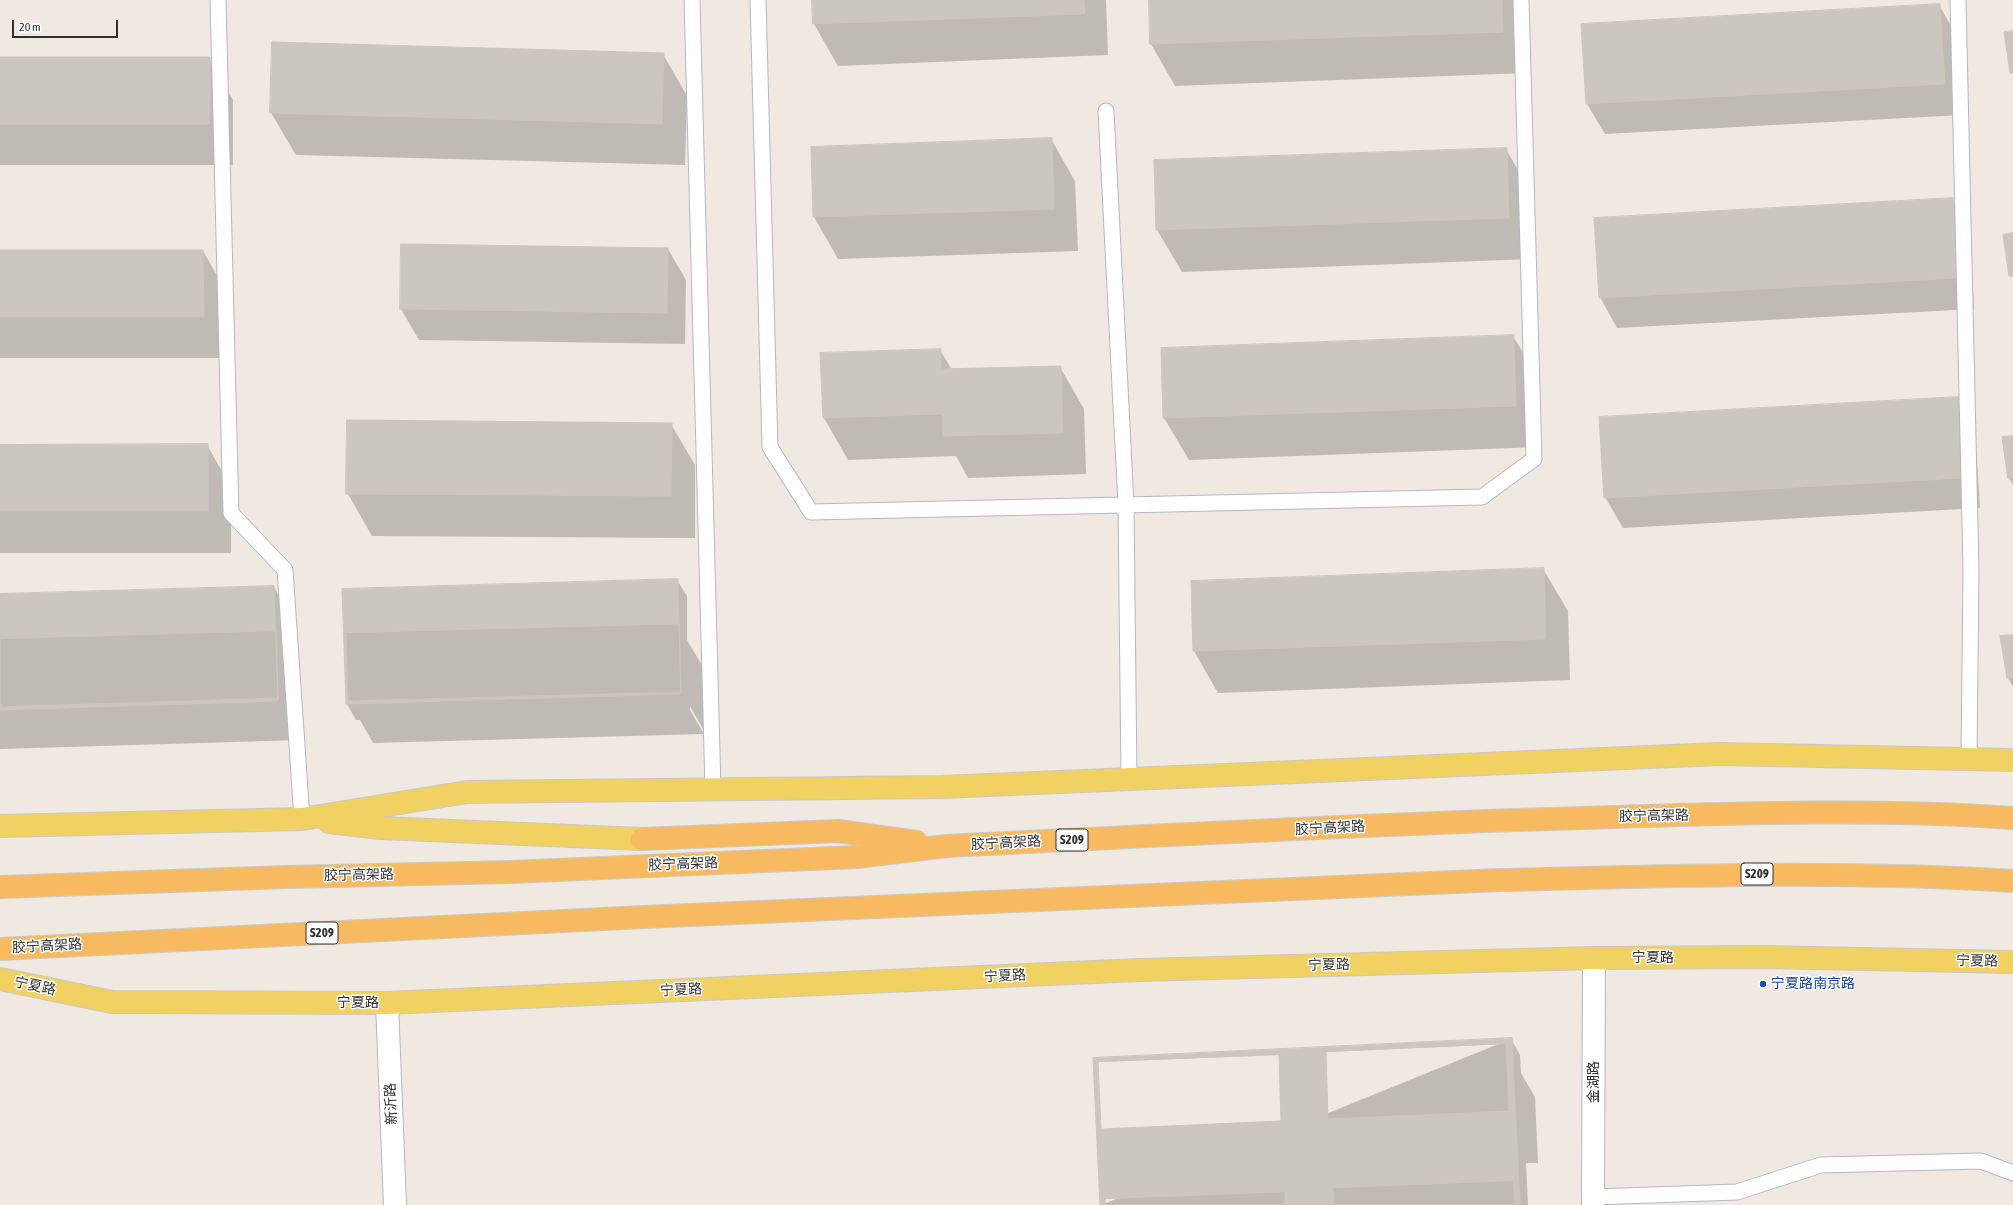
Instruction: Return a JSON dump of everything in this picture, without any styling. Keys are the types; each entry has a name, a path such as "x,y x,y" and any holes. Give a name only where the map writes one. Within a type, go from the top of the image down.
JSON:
{"highway":[{"name":"胶宁高架路","path":"0,887 287,877 511,872 857,857 947,846 1502,820 1834,812 1945,813 2013,818"},
{"path":"642,838 838,832 947,846"},
{"name":"胶宁高架路","path":"0,949 644,917 1501,880 1726,874 1836,874 2013,881"}],"main road":[{"path":"302,819 467,792 942,787 1720,754 2013,760"},
{"path":"0,826 302,819 381,828 642,838"},
{"name":"宁夏路","path":"0,979 112,1002 387,1003 1140,970 1594,958 1763,957 2013,962"}],"street":[{"name":"金湖路","path":"1593,1201 1594,958"},
{"name":"新沂路","path":"387,1003 395,1205"}],"lane":[{"path":"218,0 231,513 285,570 302,819"},
{"path":"692,0 713,789"},
{"path":"758,0 770,447 811,512 1482,497 1534,459 1521,0"},
{"path":"1958,0 1971,569 1969,759"},
{"path":"1106,112 1126,505 1129,779"},
{"path":"1593,1201 1734,1198 1821,1165 1981,1161 2013,1173"}],"building":[{"path":"812,0 1084,0 1085,14 813,24"},
{"path":"1149,0 1502,0 1503,32 1150,44"},
{"path":"1940,4 1945,84 1586,104 1581,24"},
{"path":"2013,31 2013,73 2010,73 2004,32"},
{"path":"272,42 664,53 662,124 270,113"},
{"path":"0,57 210,57 210,124 0,124"},
{"path":"1052,138 1054,209 813,217 811,147"},
{"path":"1507,148 1509,218 1156,230 1154,160"},
{"path":"1953,198 1957,278 1599,298 1594,218"},
{"path":"2013,233 2013,276 2009,276 2003,235"},
{"path":"401,244 668,248 667,313 400,309"},
{"path":"0,250 203,250 204,317 0,317"},
{"path":"1514,335 1516,406 1163,418 1161,348"},
{"path":"941,349 941,369 1061,366 1063,433 943,436 942,414 823,418 820,353"},
{"path":"1958,397 1962,478 1604,498 1599,417"},
{"path":"347,420 672,423 671,496 346,494"},
{"path":"2013,436 2013,478 2008,479 2002,437"},
{"path":"208,444 208,511 0,511 0,445"},
{"path":"1544,568 1546,639 1193,651 1191,581"},
{"path":"678,579 681,694 346,704 342,589"},
{"path":"274,586 278,701 0,710 0,594"},
{"path":"679,624 681,692 348,701 346,633"},
{"path":"276,631 278,698 0,707 0,639"},
{"path":"2013,635 2013,677 2007,678 2000,636"},
{"path":"1512,1038 1520,1205 1100,1205 1093,1058"},
{"path":"1506,1044 1509,1111 1328,1119 1326,1052"},
{"path":"1279,1055 1281,1121 1101,1129 1098,1062"},
{"path":"1513,1181 1515,1205 1334,1205 1333,1188"},
{"path":"1285,1192 1285,1205 1105,1205 1105,1199"}],"place":[{"name":"宁夏路南京路","path":"1763,984"}]}
